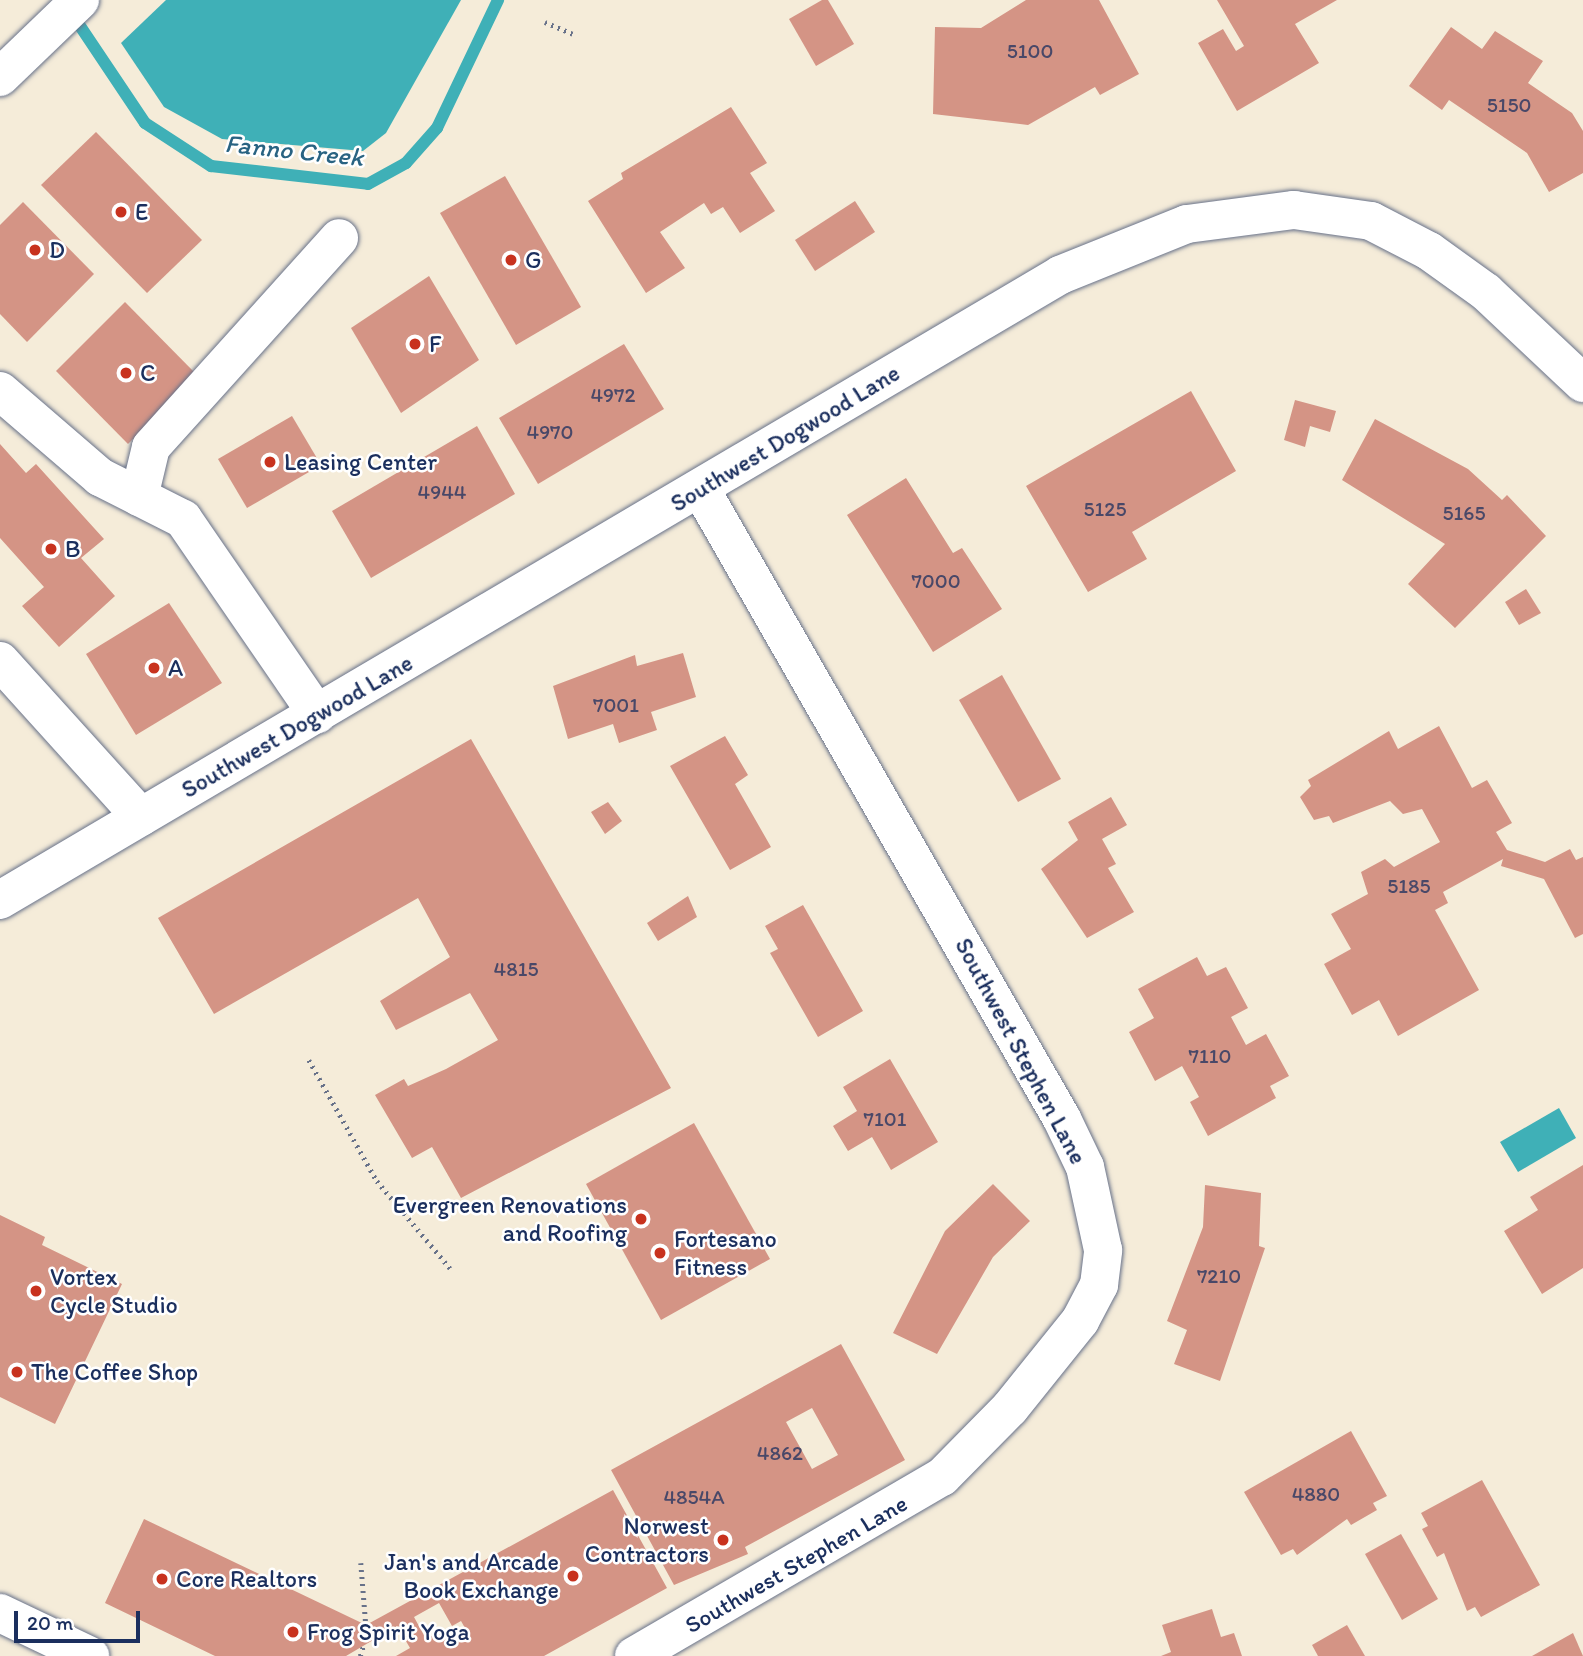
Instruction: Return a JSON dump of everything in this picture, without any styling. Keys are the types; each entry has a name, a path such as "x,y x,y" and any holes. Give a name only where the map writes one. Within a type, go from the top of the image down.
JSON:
{"street":[{"path":"3,74 80,0"},
{"name":"Southwest Dogwood Lane","path":"0,900 1060,275 1187,224 1248,212 1294,210 1371,221 1429,250 1486,292 1583,383"},
{"path":"139,497 152,446 339,238"},
{"path":"0,391 100,477 183,519 317,714"},
{"name":"Southwest Stephen Lane","path":"634,1656 942,1477 1010,1408 1080,1321 1098,1286 1103,1250 1085,1167 1062,1119 700,488"},
{"path":"0,661 141,817"},
{"path":"0,1613 90,1656"}],"path":[{"path":"545,22 573,34"},
{"path":"309,1060 377,1181 450,1268"},
{"path":"361,1563 366,1625"},
{"path":"360,1656 364,1644"}],"water":[{"path":"166,0 461,0 386,133 363,151 222,139 164,107 121,43"},
{"path":"1559,1108 1576,1138 1518,1172 1500,1142"}],"building":[{"path":"822,0 828,0 854,44 816,66 789,19"},
{"path":"1026,0 1099,0 1139,74 1100,95 1095,87 1028,125 933,114 935,27 981,28"},
{"path":"1217,0 1337,0 1295,24 1319,63 1237,111 1198,43 1223,29 1236,51 1244,46"},
{"path":"1451,27 1482,49 1495,31 1543,61 1528,83 1572,113 1583,131 1583,173 1549,192 1527,153 1449,100 1442,110 1409,86"},
{"path":"731,107 767,163 750,173 775,211 740,233 723,207 711,214 704,203 660,232 685,268 646,293 588,201 623,179 621,173"},
{"name":"E","path":"96,132 202,240 147,293 41,185"},
{"name":"G","path":"505,176 581,307 516,345 440,213"},
{"path":"855,201 875,232 815,271 795,240"},
{"name":"D","path":"23,202 94,274 27,342 0,314 0,225"},
{"name":"F","path":"429,276 479,360 401,413 351,328"},
{"name":"C","path":"125,302 197,375 128,444 56,371"},
{"path":"624,344 664,409 538,484 499,418"},
{"path":"1191,391 1236,471 1132,532 1147,559 1088,592 1026,486"},
{"path":"1295,400 1336,411 1330,432 1310,426 1305,447 1284,440"},
{"name":"Leasing Center","path":"292,416 321,465 247,508 218,459"},
{"path":"1375,419 1468,469 1502,500 1507,495 1546,536 1455,628 1408,584 1445,544 1342,480"},
{"path":"477,426 515,494 371,578 332,511"},
{"name":"B","path":"0,444 26,473 36,464 104,539 81,558 115,596 59,647 22,606 44,587 0,538"},
{"path":"906,478 953,553 962,548 1002,609 933,652 847,515"},
{"path":"1526,589 1541,613 1519,625 1505,602"},
{"name":"A","path":"169,603 222,683 136,735 86,654"},
{"path":"683,653 696,697 651,712 657,730 619,743 613,724 568,739 553,686 635,655 637,666"},
{"path":"1002,675 1061,779 1018,802 959,700"},
{"path":"1439,726 1472,788 1487,780 1512,823 1496,832 1507,850 1545,862 1570,849 1576,860 1583,857 1583,934 1575,938 1544,879 1501,866 1503,859 1443,892 1448,903 1435,910 1479,990 1398,1036 1379,1000 1352,1015 1324,964 1351,949 1331,914 1368,894 1361,872 1385,859 1394,867 1440,842 1422,809 1403,814 1390,801 1333,823 1329,816 1314,820 1300,797 1311,786 1308,780 1389,731 1398,749"},
{"path":"725,736 748,775 735,784 771,847 730,870 670,766"},
{"path":"471,739 671,1088 461,1198 432,1147 412,1158 375,1095 404,1079 408,1086 446,1069 498,1040 470,993 396,1030 380,1001 450,957 418,898 214,1014 158,918"},
{"path":"1111,797 1127,825 1102,839 1116,864 1108,868 1134,912 1087,938 1041,869 1078,840 1068,822"},
{"path":"608,802 622,821 605,834 591,812"},
{"path":"688,896 697,917 658,941 647,923"},
{"path":"803,905 863,1011 818,1037 770,953 778,949 765,926"},
{"path":"1197,957 1207,976 1226,967 1248,1008 1231,1017 1246,1045 1266,1034 1289,1076 1270,1086 1276,1098 1208,1136 1190,1102 1199,1097 1182,1066 1155,1081 1129,1032 1154,1018 1138,989"},
{"path":"890,1059 938,1142 891,1170 872,1137 848,1151 833,1126 857,1111 843,1087"},
{"path":"694,1123 770,1259 661,1320 586,1184"},
{"path":"1583,1165 1583,1268 1542,1294 1504,1231 1538,1210 1530,1197"},
{"path":"993,1184 1030,1221 993,1257 937,1354 893,1333 945,1231"},
{"path":"1205,1185 1261,1193 1259,1246 1265,1248 1220,1381 1174,1364 1187,1330 1167,1321 1203,1227"},
{"path":"0,1215 45,1237 42,1245 122,1284 55,1424 0,1397"},
{"path":"841,1344 905,1460 745,1547 748,1554 674,1585 611,1470","holes":["812,1408 838,1455 812,1469 786,1422"]},
{"path":"1351,1431 1387,1496 1373,1503 1377,1510 1351,1525 1347,1519 1297,1555 1293,1549 1281,1555 1244,1492"},
{"path":"1482,1480 1540,1585 1481,1617 1475,1607 1467,1611 1444,1553 1437,1557 1422,1529 1428,1526 1421,1513"},
{"path":"613,1490 667,1588 544,1656 396,1656 410,1648 397,1626 346,1656 215,1656 105,1603 144,1519 366,1625","holes":["439,1603 452,1626 461,1621 469,1635 449,1646 441,1631 426,1639 414,1617"]},
{"path":"1401,1534 1438,1599 1402,1620 1365,1554"},
{"path":"1212,1609 1221,1637 1234,1633 1242,1656 1161,1656 1171,1652 1162,1625"},
{"path":"1347,1625 1365,1656 1318,1656 1312,1645"},
{"path":"1573,1633 1583,1656 1532,1656"}],"waterway":[{"name":"Fanno Creek","path":"72,14 145,123 211,166 368,184 406,163 437,128 498,0"}],"place":[{"name":"E","path":"121,212"},
{"name":"D","path":"35,250"},
{"name":"G","path":"511,260"},
{"name":"F","path":"415,344"},
{"name":"C","path":"126,373"},
{"name":"Leasing Center","path":"270,462"},
{"name":"B","path":"51,549"},
{"name":"A","path":"154,668"},
{"name":"Evergreen Renovations and Roofing","path":"641,1219"},
{"name":"Fortesano Fitness","path":"660,1253"},
{"name":"Vortex Cycle Studio","path":"36,1291"},
{"name":"The Coffee Shop","path":"17,1372"},
{"name":"Norwest Contractors","path":"723,1540"},
{"name":"Jan's and Arcade Book Exchange","path":"573,1576"},
{"name":"Core Realtors","path":"162,1579"},
{"name":"Frog Spirit Yoga","path":"293,1632"}]}
